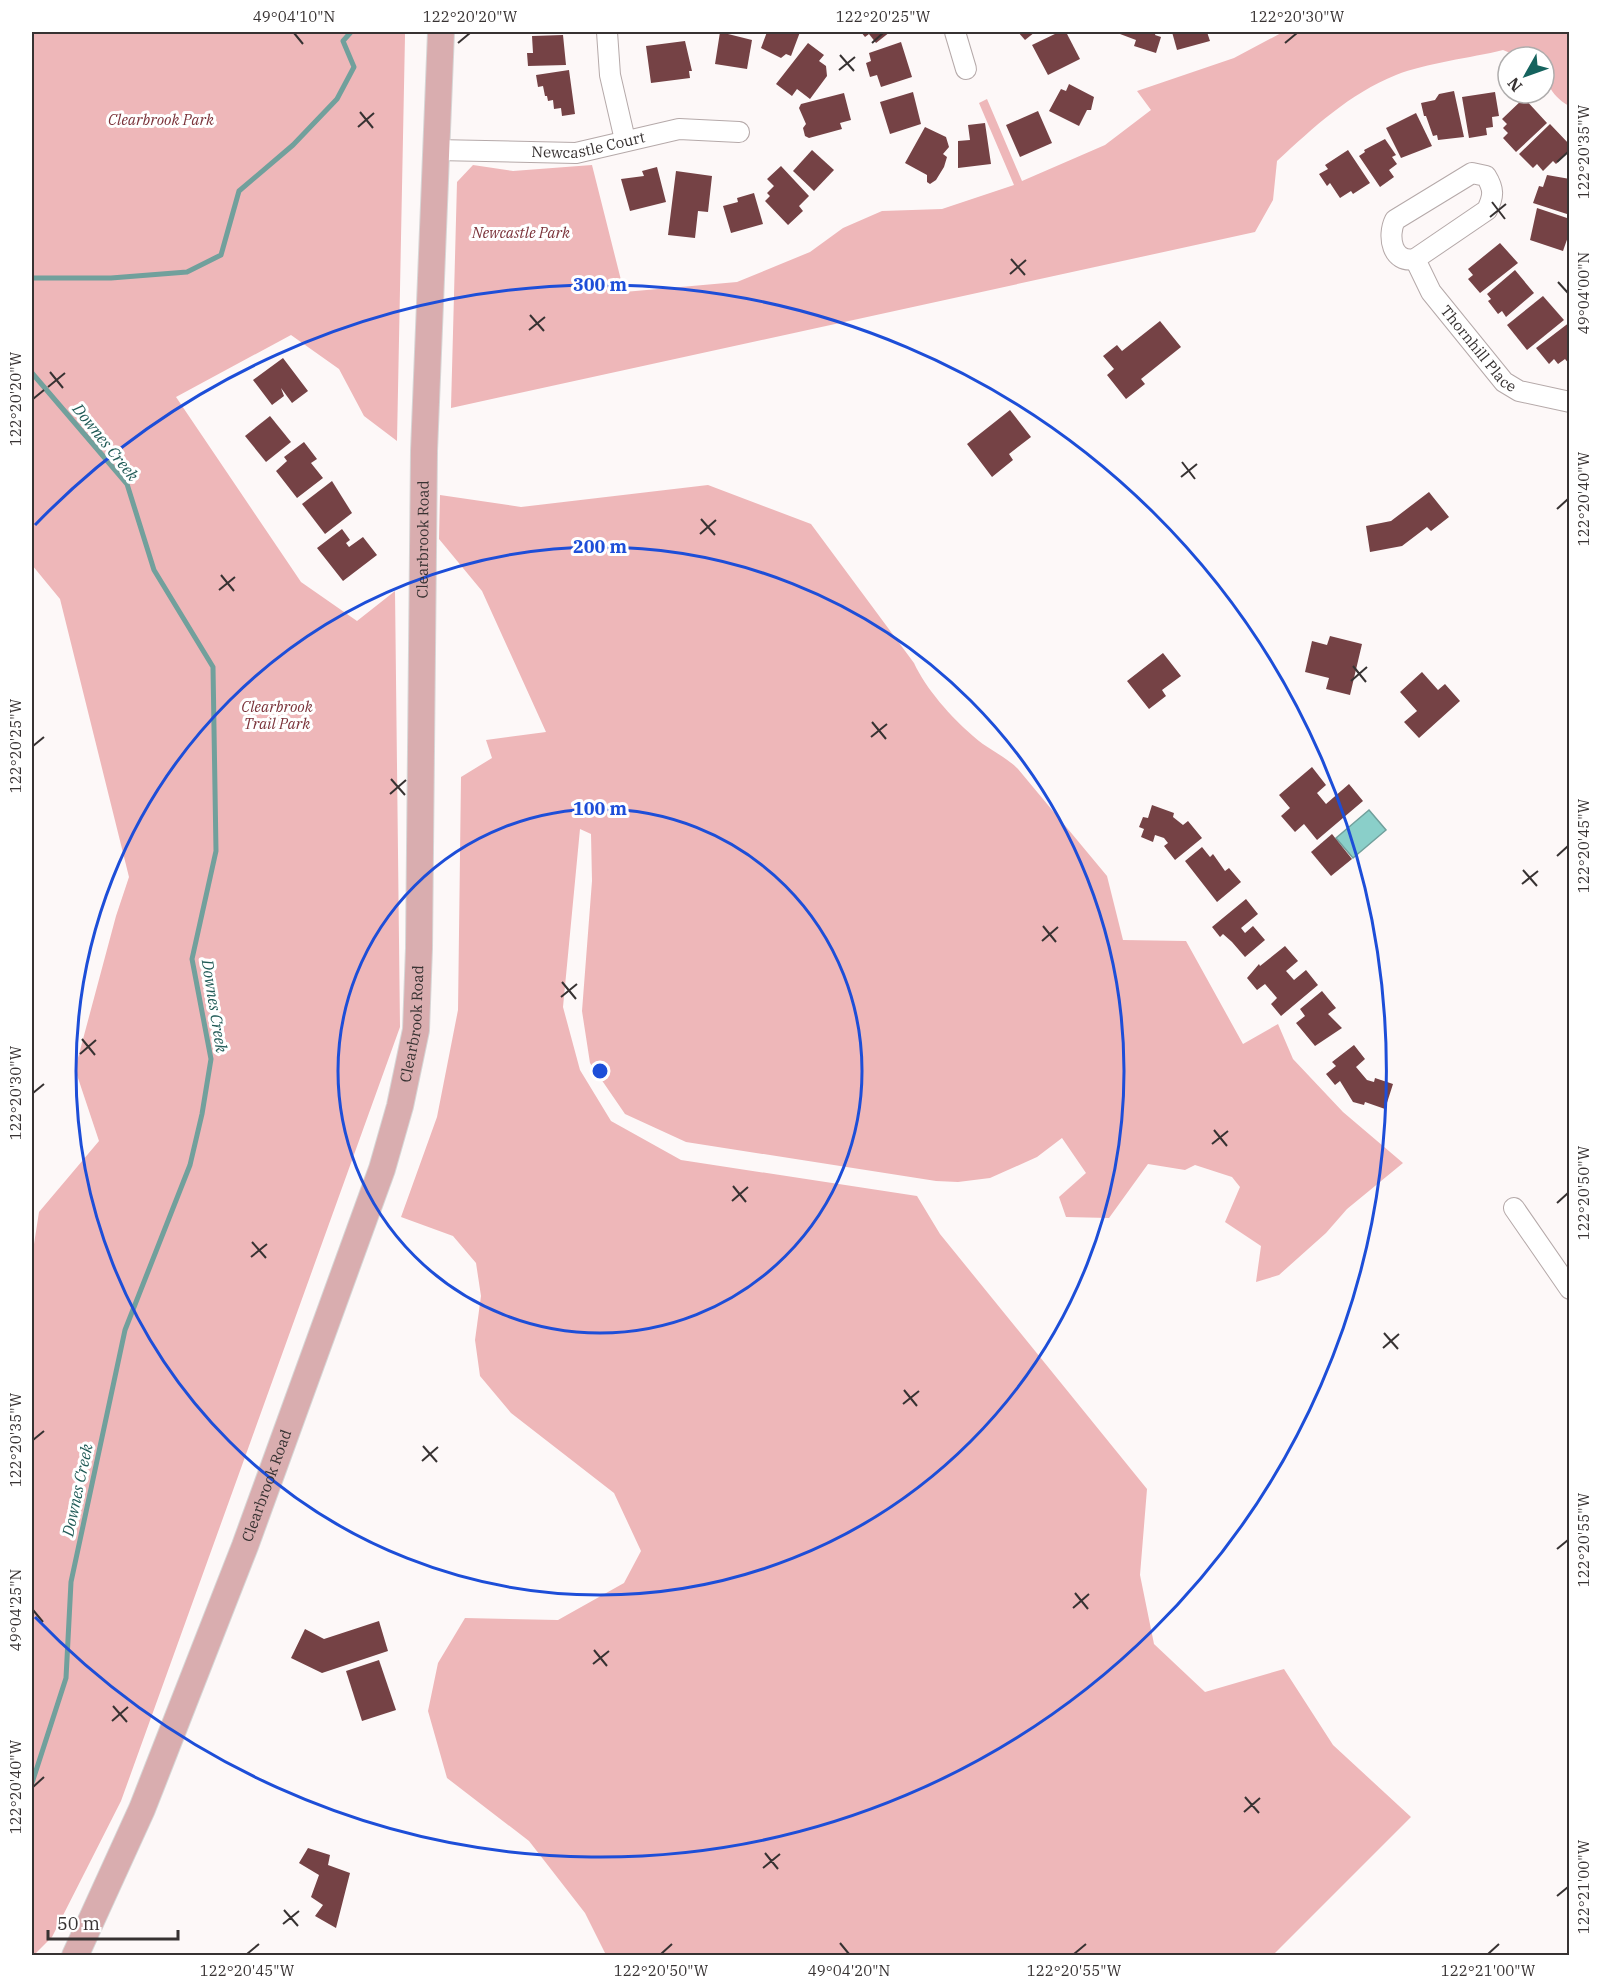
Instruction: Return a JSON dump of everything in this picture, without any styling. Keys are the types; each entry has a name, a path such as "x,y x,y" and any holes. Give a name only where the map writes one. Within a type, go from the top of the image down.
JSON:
{"main road":[{"name":"Clearbrook Road","path":"75,1956 142,1809 245,1546 382,1169 400,1106 416,1030 419,948 421,588 441,32"}],"street":[{"path":"607,32 610,75 626,140"},
{"path":"955,32 966,69"},
{"name":"Newcastle Court","path":"436,150 576,153 679,129 739,132"},
{"path":"1472,173 1486,176 1492,186 1493,198 1487,210 1415,259 1409,261 1401,257 1390,241 1390,229 1395,220 1460,178 1472,173"},
{"name":"Thornhill Place","path":"1415,259 1431,292 1504,382 1519,391 1569,402"},
{"path":"1514,1208 1569,1289"}],"green space":[{"name":"Clearbrook Trail Park","path":"32,32 405,32 397,441 364,416 339,369 291,335 176,397 301,582 357,621 395,591 400,1027 121,1801 52,1937 33,1956 32,1257 39,1212 99,1141 75,1069 116,916 129,877 60,599 32,565"},
{"name":"Newcastle Park","path":"1283,32 1569,32 1569,106 1556,96 1556,45 1496,45 1496,51 1421,67 1396,75 1347,102 1277,161 1273,200 1255,232 451,408 457,182 473,165 513,171 592,165 624,292 737,282 810,252 843,228 882,211 942,209 1014,185 979,103 987,99 1022,181 1105,145 1151,110 1137,91 1234,58"},
{"path":"708,485 811,524 914,663 925,683 940,702 973,736 1018,769 1107,876 1123,940 1186,941 1243,1044 1278,1024 1293,1059 1343,1112 1403,1163 1347,1209 1326,1233 1279,1275 1256,1282 1261,1246 1225,1222 1240,1187 1232,1177 1195,1165 1185,1170 1148,1164 1109,1218 1066,1217 1059,1197 1086,1173 1062,1138 1037,1157 990,1178 958,1182 936,1181 686,1142 625,1114 590,1063 582,1011 592,881 591,834 580,829 563,1007 580,1070 611,1121 681,1160 917,1196 940,1234 1147,1489 1140,1575 1154,1644 1205,1692 1284,1669 1333,1745 1411,1817 1273,1955 606,1955 585,1913 529,1841 447,1778 428,1711 438,1663 465,1618 558,1620 624,1583 641,1551 614,1493 511,1413 480,1376 475,1340 481,1296 476,1263 453,1236 401,1217 437,1117 458,1010 461,777 492,758 486,740 546,732 482,591 439,539 440,495 521,507"}],"water":[{"path":"1369,810 1386,830 1353,858 1336,838"}],"building":[{"path":"720,32 752,40 747,69 715,64"},
{"path":"767,32 800,32 791,56 786,54 781,58 761,48"},
{"path":"861,32 890,32 876,43 869,34 865,37"},
{"path":"1018,32 1035,32 1025,40"},
{"path":"1059,32 1066,32 1080,59 1048,75 1032,45"},
{"path":"1121,32 1156,32 1155,35 1161,37 1156,53 1134,46 1136,40 1120,34"},
{"path":"1172,32 1207,32 1210,41 1177,50"},
{"path":"563,35 566,65 528,66 527,53 533,53 532,36"},
{"path":"685,41 692,71 689,71 690,78 651,83 646,46"},
{"path":"901,42 912,77 881,87 877,75 870,77 866,63 871,61 869,53"},
{"path":"808,43 824,55 819,61 826,66 827,76 810,99 797,89 792,96 776,84"},
{"path":"569,70 575,114 562,116 561,108 554,109 553,100 548,101 543,86 538,87 536,75"},
{"path":"1069,84 1094,97 1091,110 1087,110 1079,126 1049,111 1061,89 1066,91"},
{"path":"1454,91 1464,137 1438,140 1437,135 1433,136 1421,103 1435,100 1439,94"},
{"path":"913,92 921,124 890,134 880,102"},
{"path":"1495,92 1499,116 1492,117 1493,127 1486,128 1487,135 1469,138 1462,97"},
{"path":"844,93 851,120 840,123 842,129 809,138 805,136 803,128 806,124 799,108 801,104"},
{"path":"1517,105 1530,105 1547,123 1516,152 1503,138 1508,133 1503,128 1507,124 1502,119"},
{"path":"1038,111 1052,143 1020,157 1006,125"},
{"path":"1416,113 1432,146 1401,158 1386,128"},
{"path":"985,123 991,164 958,168 958,141 970,140 968,125"},
{"path":"1550,124 1570,145 1570,150 1556,164 1553,161 1543,171 1537,164 1533,168 1519,154"},
{"path":"925,127 946,137 949,147 943,154 947,157 944,167 936,180 930,184 927,182 927,175 905,163"},
{"path":"1385,139 1396,155 1392,157 1397,164 1389,170 1394,177 1380,187 1359,156 1365,152 1364,150"},
{"path":"812,150 834,170 814,191 793,171"},
{"path":"1348,150 1370,183 1353,194 1351,191 1340,198 1330,183 1327,186 1319,174 1328,169 1325,165"},
{"path":"781,166 809,196 799,206 803,211 788,225 765,201 770,196 767,193 774,186 767,179"},
{"path":"657,167 666,202 630,211 621,179 644,176 642,171"},
{"path":"676,171 712,176 708,212 698,211 695,238 668,235"},
{"path":"1547,175 1570,179 1570,215 1533,203 1539,186 1543,187"},
{"path":"754,193 763,224 731,233 723,206 738,202 737,198"},
{"path":"1537,208 1570,219 1570,231 1563,251 1530,240"},
{"path":"1500,243 1518,263 1480,293 1468,279 1473,275 1468,269"},
{"path":"1515,270 1534,293 1506,317 1502,311 1498,314 1488,301 1491,299 1487,294"},
{"path":"1543,296 1564,320 1527,350 1507,325"},
{"path":"1160,321 1181,347 1141,379 1145,384 1126,399 1107,375 1114,369 1103,356 1117,345 1122,351"},
{"path":"1570,322 1570,365 1565,359 1558,364 1554,359 1549,364 1536,348"},
{"path":"283,358 308,391 292,403 281,388 284,396 272,405 253,380"},
{"path":"1010,410 1031,437 1009,454 1013,460 992,477 967,444"},
{"path":"270,416 291,442 266,462 245,436"},
{"path":"304,442 317,459 311,463 323,478 297,498 276,471 287,461 284,457"},
{"path":"332,481 352,513 325,534 302,504"},
{"path":"1429,492 1449,517 1431,531 1427,527 1402,546 1370,552 1366,526 1391,521"},
{"path":"342,529 350,540 346,543 349,547 363,537 377,555 343,581 317,548"},
{"path":"1330,636 1362,644 1350,695 1326,689 1329,678 1305,672 1312,641 1327,645"},
{"path":"1163,653 1181,676 1162,690 1166,696 1149,709 1127,681"},
{"path":"1422,672 1438,690 1445,684 1460,701 1419,738 1404,722 1417,711 1400,692"},
{"path":"1312,767 1326,785 1317,793 1326,804 1349,784 1363,801 1317,840 1304,824 1295,832 1281,816 1290,808 1279,795"},
{"path":"1152,805 1174,813 1173,817 1183,825 1188,821 1202,838 1175,860 1164,846 1168,843 1164,838 1155,835 1153,842 1141,837 1144,829 1139,827 1143,817 1148,818"},
{"path":"1332,834 1352,859 1331,876 1311,852"},
{"path":"1202,847 1210,857 1213,854 1225,871 1229,868 1241,882 1217,902 1185,861"},
{"path":"1246,899 1258,914 1241,928 1245,933 1253,926 1265,940 1245,957 1232,942 1223,934 1220,937 1212,927"},
{"path":"1285,946 1298,961 1286,971 1294,980 1306,970 1318,985 1281,1016 1271,1004 1277,998 1265,984 1257,990 1247,978 1259,964 1260,966"},
{"path":"1322,991 1336,1008 1328,1014 1342,1028 1315,1046 1296,1023 1305,1016 1300,1009"},
{"path":"1354,1045 1365,1059 1356,1067 1367,1080 1374,1082 1375,1078 1393,1084 1385,1109 1365,1102 1364,1105 1353,1102 1340,1081 1335,1085 1326,1074 1336,1066 1332,1062"},
{"path":"379,1621 388,1651 322,1673 291,1658 305,1629 324,1639"},
{"path":"379,1660 396,1710 362,1721 346,1671"},
{"path":"308,1848 330,1855 328,1865 350,1873 336,1928 315,1916 323,1905 311,1897 319,1875 299,1863"}],"waterway":[{"path":"32,278 111,278 187,272 221,255 239,191 293,145 337,99 354,67 343,41 351,32"},
{"name":"Downes Creek","path":"32,373 127,484 154,570 213,667 216,851 192,959 211,1059 202,1114 190,1165 125,1330 71,1582 66,1678 32,1783"}],"park label":[{"name":"Clearbrook Park","path":"161,120"}]}
